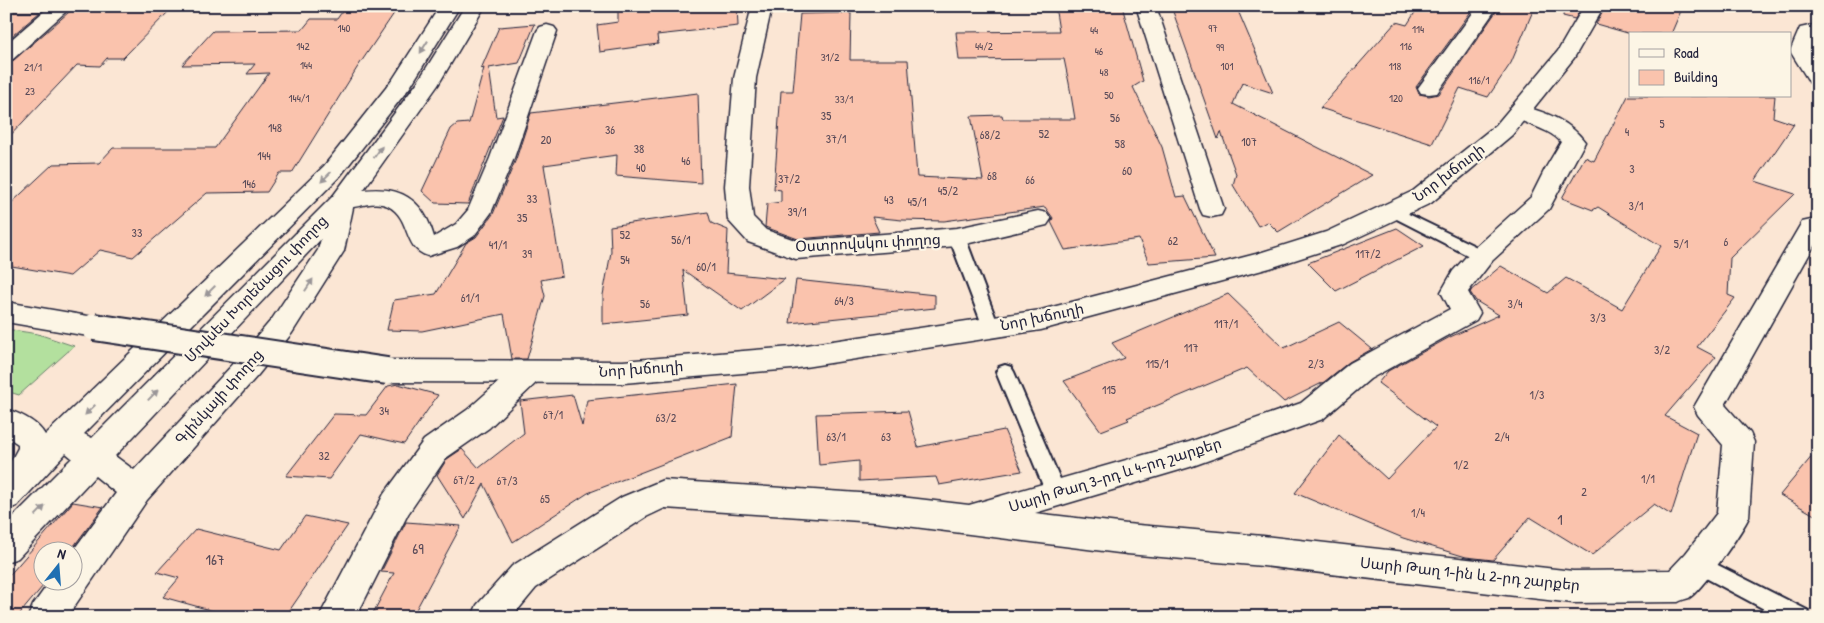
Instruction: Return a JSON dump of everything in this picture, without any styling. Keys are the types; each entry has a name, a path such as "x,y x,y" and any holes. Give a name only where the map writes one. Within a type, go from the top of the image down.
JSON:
{"street":[{"path":"6,56 62,6"},
{"name":"Մովսես Խորենացու փողոց","path":"6,495 64,435 332,171 402,82 450,6"},
{"name":"Մովսես Խորենացու փողոց","path":"6,547 342,202 427,85 475,6"},
{"name":"Օստրովսկու փողոց","path":"762,6 745,78 737,186 741,220 757,236 796,250 957,237 1038,219"},
{"path":"1146,6 1212,209"},
{"path":"1429,88 1488,6"},
{"name":"Նոր խճուղի","path":"6,312 388,371 528,373 624,372 792,358 1041,320 1261,262 1335,238 1394,212 1422,197 1504,130 1567,54 1594,6"},
{"path":"1818,30 1807,32 1800,50 1818,78"},
{"path":"342,202 368,196 385,196 402,203 417,222 421,242 428,247 448,241 465,230 479,213 502,158 547,31"},
{"name":"Սարի Թաղ 3-րդ և 4-րդ շարքեր","path":"490,617 524,577 634,507 663,494 875,508 970,519 1190,454 1312,411 1360,372 1466,313 1454,292 1464,274 1480,255 1541,201 1560,164 1570,151 1573,142 1568,132 1519,112"},
{"name":"Գլինկայի փողոց","path":"82,566 136,490 248,367 282,326 331,252 342,202"},
{"name":"Սարի Թաղ 1-ին և 2-րդ շարքեր","path":"970,519 1127,539 1272,552 1572,587 1678,586 1698,564 1733,517 1739,442 1709,407 1811,228"},
{"path":"337,617 396,504 435,449 478,419 528,373"},
{"path":"6,421 28,432 34,445 28,463 6,495"},
{"path":"64,435 136,490"},
{"name":"Գլինկայի փողոց","path":"46,617 65,590"}],"lane":[{"path":"1394,212 1480,255"},
{"path":"957,237 991,328"},
{"path":"1005,372 1056,493"},
{"path":"1698,564 1800,617"}],"green space":[{"path":"6,329 38,334 74,346 19,395 6,391"}],"building":[{"path":"174,6 123,58 107,58 100,66 77,65 6,140 6,63 14,60 69,12 76,7"},
{"path":"346,6 399,6 357,68 292,173 279,173 267,192 207,193 133,257 100,250 70,276 6,265 6,208 53,164 99,163 113,148 215,148 269,73 247,74 255,64 182,65 213,31 302,30 311,19 337,19"},
{"path":"618,6 737,6 738,26 657,35 658,44 600,52 597,25 618,22"},
{"path":"1055,6 1122,6 1143,81 1133,87 1162,147 1176,197 1185,196 1215,258 1149,263 1139,239 1065,250 1051,222 1053,218 1045,207 944,221 872,217 879,232 798,239 765,227 767,204 781,202 781,190 774,189 781,91 793,91 800,14 851,13 850,60 908,60 917,177 983,180 971,116 1002,115 1003,119 1075,119 1069,83 1064,59 959,60 956,32 1059,31"},
{"path":"1171,6 1236,6 1273,93 1242,83 1233,104 1372,175 1278,232 1268,222 1258,226 1233,185 1236,174 1221,132 1218,139"},
{"path":"1419,6 1475,6 1416,87 1419,94 1429,96 1439,94 1500,6 1535,6 1511,63 1488,97 1460,88 1432,144 1320,108 1396,22 1407,25"},
{"path":"1564,6 1582,6 1575,19 1563,16"},
{"path":"1606,6 1683,6 1672,32 1629,33 1596,24"},
{"path":"6,12 40,12 6,41"},
{"path":"535,24 519,63 489,68 496,117 503,116 468,204 435,203 422,191 451,129 457,124 469,123 484,68 481,69 499,27"},
{"path":"698,93 701,183 616,176 617,155 544,165 562,276 541,280 545,296 527,359 512,359 504,314 422,331 387,330 394,300 436,294 466,243 476,237 493,214 516,159 531,113"},
{"path":"1628,96 1629,98 1775,98 1773,117 1794,124 1755,181 1795,194 1730,258 1728,295 1735,298 1697,347 1716,357 1665,416 1697,433 1671,515 1654,504 1592,555 1530,517 1493,560 1466,557 1403,538 1295,493 1339,435 1387,479 1436,427 1378,383 1388,371 1450,337 1499,315 1476,301 1470,292 1501,266 1548,293 1566,278 1622,309 1661,246 1598,207 1593,210 1562,198 1585,157 1594,161"},
{"path":"708,212 711,223 728,230 726,273 785,279 742,311 683,270 688,315 603,324 603,295 611,252 610,226"},
{"path":"1397,228 1424,246 1336,291 1308,263"},
{"path":"796,280 935,295 935,308 790,323"},
{"path":"1228,294 1284,348 1339,322 1372,349 1349,362 1324,382 1284,402 1247,368 1127,418 1129,420 1101,431 1064,381 1124,358 1112,343"},
{"path":"398,384 438,395 404,444 361,434 329,479 286,476 334,414 366,415 388,386"},
{"path":"737,384 732,437 588,493 513,542 484,484 465,519 437,475 447,459 462,449 479,468 524,433 520,401 573,395 582,426 587,400"},
{"path":"908,411 918,447 1004,430 1022,471 939,485 936,477 859,481 859,461 819,465 816,414"},
{"path":"1818,449 1818,517 1780,495"},
{"path":"73,502 103,507 78,540 40,540"},
{"path":"305,516 348,525 285,617 235,617 163,597 179,578 157,572 196,529 281,550"},
{"path":"406,522 461,526 412,617 371,617 394,573 381,572"},
{"path":"32,549 32,590 40,590 17,617 6,617 6,579"}]}
